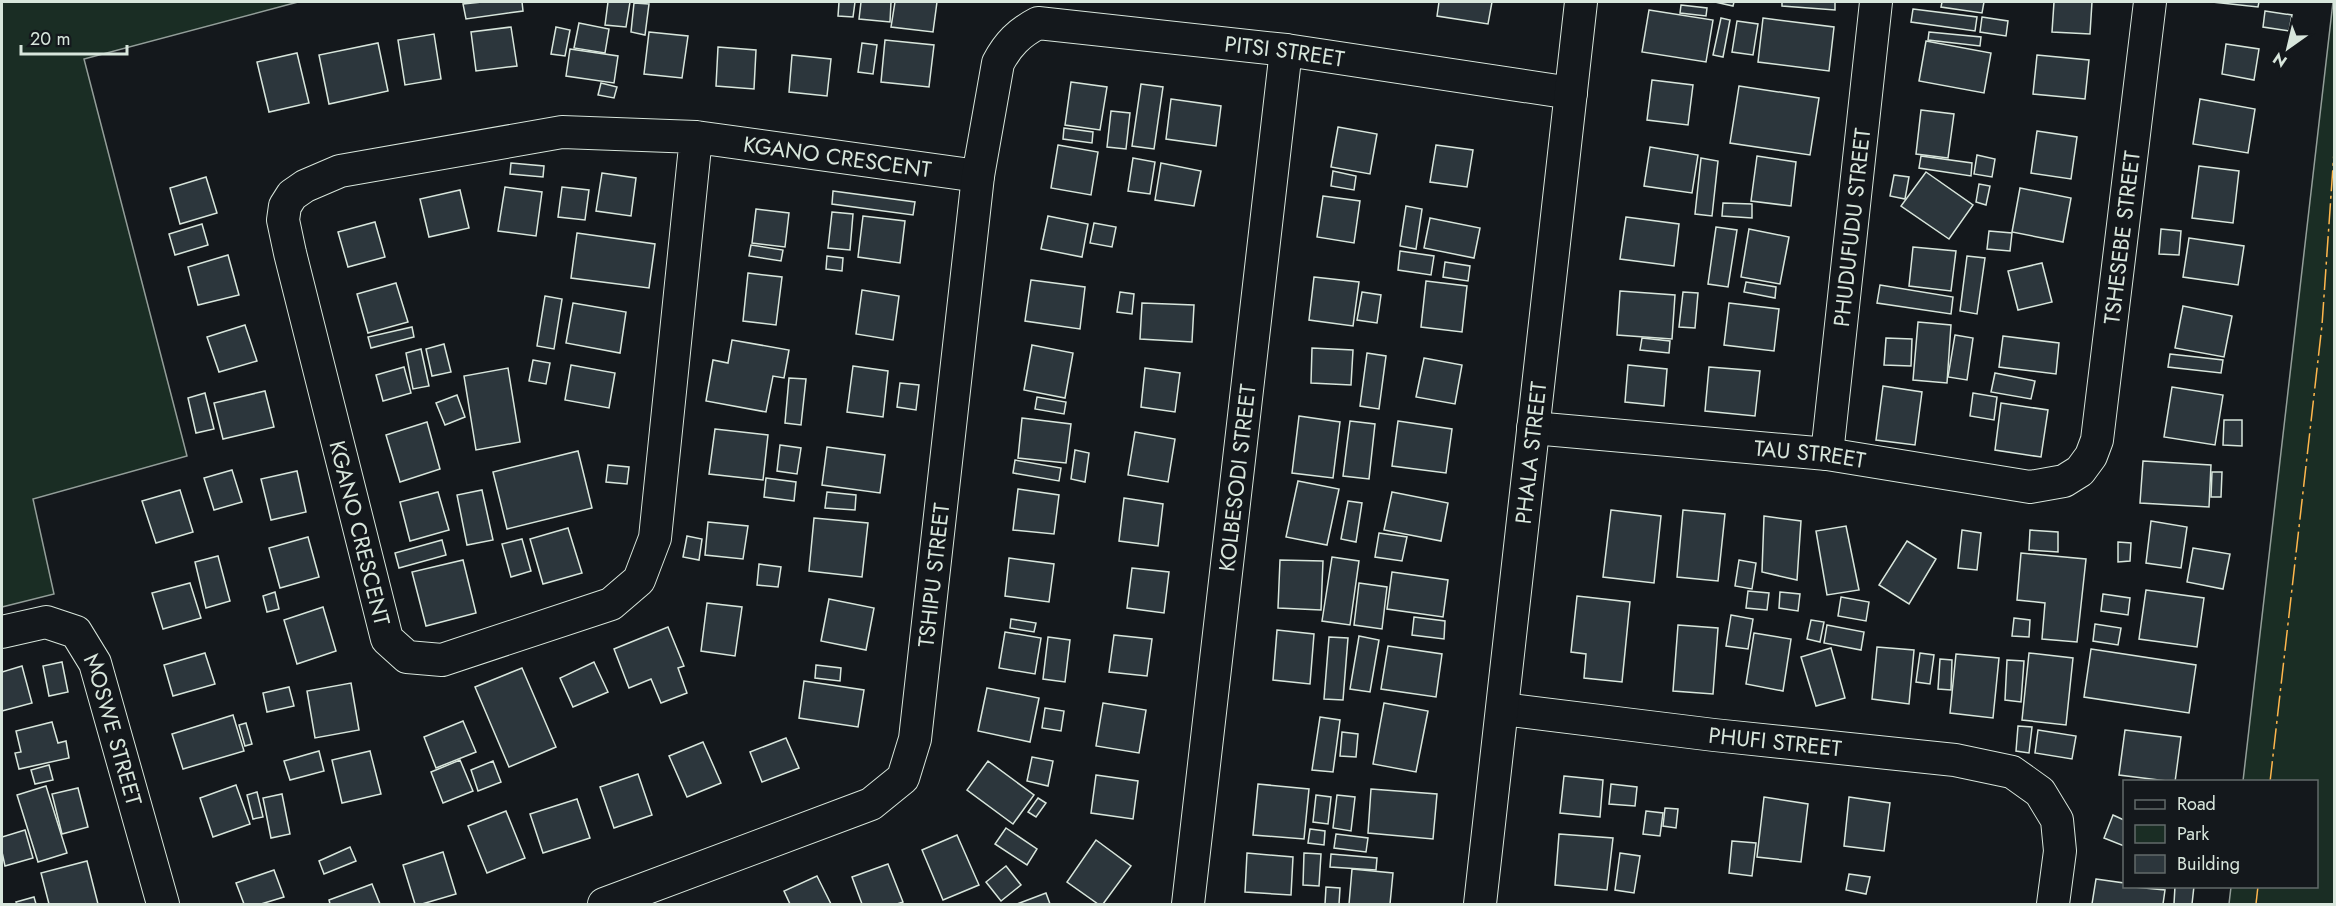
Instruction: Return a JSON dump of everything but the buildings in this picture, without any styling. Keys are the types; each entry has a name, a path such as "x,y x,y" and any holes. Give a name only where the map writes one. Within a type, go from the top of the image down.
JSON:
{"street":[{"name":"PHALA STREET","path":"1480,904 1581,2"},
{"name":"PHUDUFUDU STREET","path":"1827,454 1876,2"},
{"name":"TSHESEBE STREET","path":"2080,471 2091,456 2097,440 2150,2"},
{"name":"PITSI STREET","path":"1007,47 1021,32 1038,23 1286,50 1571,93"},
{"name":"TSHIPU STREET","path":"604,904 871,804 903,778 915,739 978,176 999,63 1007,47"},
{"name":"KOLBESODI STREET","path":"1188,904 1286,50"},
{"name":"KGANO CRESCENT","path":"696,137 655,538 639,580 611,604 464,653 442,660 407,657 387,639 290,253 283,220 285,206 292,195 305,186 340,171 562,132 696,137 978,176"},
{"name":"TAU STREET","path":"1533,428 1827,454 2030,487 2064,481 2080,471"},
{"name":"MOSWE STREET","path":"2,632 46,622 76,632 95,663 163,904"},
{"name":"PHUFI STREET","path":"1503,709 1714,735 1955,760 2012,772 2040,792 2057,820 2060,851 2054,904"}],"green space":[{"path":"2,2 298,2 84,59 187,456 33,499 54,594 2,607"},
{"path":"2334,2 2334,904 2229,904 2231,888 2318,888 2318,780 2243,780"}],"power":[{"path":"2270,780 2322,325 2334,152"},
{"path":"2256,904 2258,888"}]}
